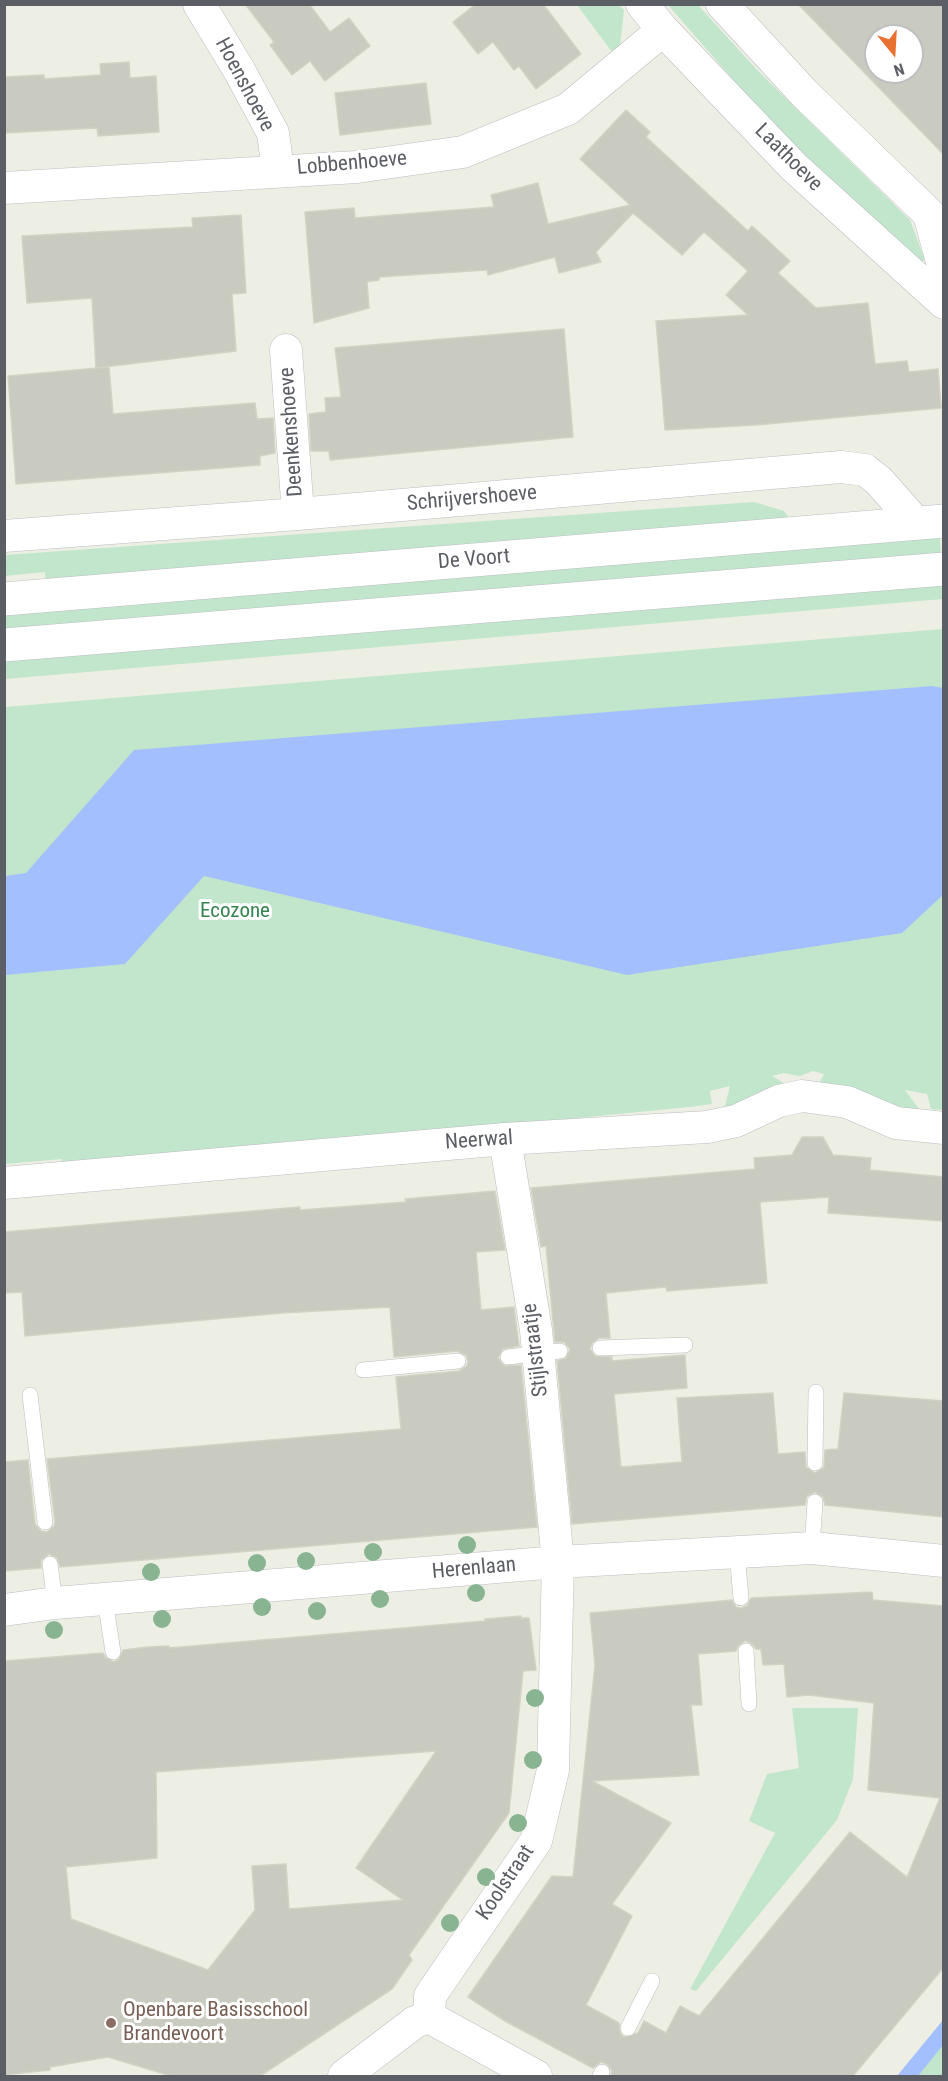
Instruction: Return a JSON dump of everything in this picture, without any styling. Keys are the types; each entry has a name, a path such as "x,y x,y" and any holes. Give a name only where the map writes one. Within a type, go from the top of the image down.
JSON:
{"street":[{"name":"Hoenshoeve","path":"199,4 239,69 273,133 278,170"},
{"name":"Laathoeve","path":"642,4 663,30 795,166 944,303"},
{"path":"722,4 804,93 929,214 944,269"},
{"name":"Lobbenhoeve","path":"4,188 357,167 464,152 568,109 663,30"},
{"name":"Deenkenshoeve","path":"286,350 298,514"},
{"name":"Schrijvershoeve","path":"4,536 298,514 841,467 865,470 930,522"},
{"name":"De Voort","path":"4,599 930,522"},
{"path":"4,645 944,569"},
{"name":"Neerwal","path":"4,1183 505,1139 707,1127 736,1121 779,1101 802,1096 847,1102 896,1123 944,1128"},
{"name":"Stijlstraatje","path":"505,1139 535,1354 558,1562"},
{"name":"Herenlaan","path":"4,1610 55,1603 558,1562 812,1548 944,1561"},
{"name":"Koolstraat","path":"429,2017 430,1996 536,1841 553,1770 558,1562"},
{"path":"344,2076 415,2022 429,2017 536,2076"}],"lane":[{"path":"600,1348 685,1345"},
{"path":"363,1370 458,1361"},
{"path":"815,1462 816,1392"},
{"path":"30,1395 45,1522"},
{"path":"812,1548 815,1502"},
{"path":"737,1552 741,1598"},
{"path":"50,1564 55,1603"},
{"path":"105,1599 113,1652"},
{"path":"746,1651 750,1704"},
{"path":"628,2028 651,1981"}],"green space":[{"path":"577,5 619,5 624,10 620,46 612,52"},
{"path":"668,5 698,5 758,71 910,220 925,260 919,262 779,132"},
{"path":"754,502 784,511 791,520 46,584 45,572 5,576 5,555"},
{"path":"939,532 941,553 5,632 5,611"},
{"path":"944,583 943,599 5,679 5,654"},
{"name":"Ecozone","path":"943,629 943,1110 931,1109 927,1094 905,1090 924,1116 818,1085 824,1074 813,1071 800,1076 784,1073 772,1076 790,1087 723,1114 730,1086 710,1091 712,1104 689,1107 62,1169 62,1159 5,1164 5,707"},
{"path":"792,1708 858,1708 853,1779 837,1820 696,1991 690,1989 775,1833 749,1821 767,1774 799,1768"},
{"path":"943,2032 943,2076 907,2076"}],"water":[{"path":"932,686 943,688 943,895 902,933 627,975 204,876 125,964 5,975 5,876 26,873 134,750"},
{"path":"943,2020 943,2045 918,2076 897,2076"}],"building":[{"path":"245,4 309,4 330,32 349,18 370,46 325,81 310,61 292,75 270,45 274,42"},
{"path":"476,4 543,4 581,54 536,89 519,66 514,70 493,42 478,54 453,22"},
{"path":"798,4 944,4 944,155 875,84 924,84 924,24 864,24 864,72"},
{"path":"129,62 130,78 156,76 159,132 98,136 97,128 4,133 4,77 44,75 44,79 101,75 100,64"},
{"path":"426,83 431,124 340,135 335,93"},
{"path":"626,110 650,132 646,137 748,231 752,226 790,261 778,273 816,308 868,303 875,364 907,361 909,372 938,369 941,408 756,425 665,430 656,321 748,315 726,295 748,271 704,232 682,255 633,213 596,252 601,262 559,273 555,257 488,275 487,270 379,277 379,280 367,282 369,308 314,323 305,212 354,208 355,218 494,207 491,195 538,183 548,224 630,205 580,159"},
{"path":"241,215 246,293 232,294 236,351 96,368 92,298 27,303 22,236 193,227 192,218"},
{"path":"564,329 573,437 330,460 329,451 311,451 309,414 326,412 325,398 341,397 335,348"},
{"path":"109,367 113,414 255,403 257,419 273,418 275,453 260,456 260,465 16,484 8,376"},
{"path":"802,1137 823,1137 833,1155 871,1158 870,1170 944,1177 944,1221 828,1213 829,1197 760,1202 767,1283 667,1291 666,1287 606,1293 610,1338 599,1338 592,1343 590,1349 595,1356 612,1357 612,1361 685,1355 687,1388 614,1394 621,1467 682,1462 677,1398 773,1393 778,1454 805,1452 806,1467 815,1473 824,1467 825,1450 838,1449 844,1393 944,1401 944,1517 825,1505 823,1497 815,1492 807,1496 805,1505 572,1524 557,1361 566,1358 570,1349 564,1342 555,1342 546,1246 541,1247 531,1188 755,1169 754,1158 792,1155"},
{"path":"495,1191 505,1250 476,1252 481,1310 514,1307 519,1346 503,1349 498,1358 505,1366 521,1365 537,1527 60,1567 57,1558 49,1554 41,1560 41,1568 4,1571 4,1462 28,1460 35,1524 41,1531 47,1532 54,1526 55,1521 47,1459 401,1429 396,1377 459,1371 467,1366 468,1361 466,1355 457,1351 394,1357 390,1307 282,1313 25,1336 22,1292 4,1293 4,1232 300,1207 300,1210 406,1202 405,1199"},
{"path":"872,1592 873,1600 944,1606 944,1967 853,2076 611,2076 612,2071 607,2064 601,2062 593,2068 505,2021 468,1997 552,1876 573,1877 595,1665 590,1613 732,1600 736,1607 741,1608 747,1606 751,1598","holes":["745,1641 751,1643 756,1649 761,1649 763,1665 784,1664 787,1697 809,1695 874,1703 868,1790 940,1798 907,1877 850,1832 699,2016 680,2006 666,2033 644,2021 638,2033 624,2037 620,2033 619,2023 586,2005 632,1916 612,1904 671,1823 592,1781 699,1775 691,1705 702,1705 698,1654 736,1651 738,1646"]},
{"path":"521,1616 521,1618 529,1618 536,1670 523,1671 509,1813 409,1955 412,1960 392,1989 260,2076 171,2076 108,2057 50,2067 50,2070 4,2075 4,1661 103,1653 106,1658 114,1662 119,1659 123,1650 148,1647 169,1646 169,1648 485,1621 485,1619","holes":["436,1751 356,1868 403,1900 289,1909 286,1864 252,1866 255,1910 208,1970 71,1919 66,1867 157,1858 156,1772"]}],"place":[{"name":"Openbare Basisschool Brandevoort","path":"111,2023"}]}
